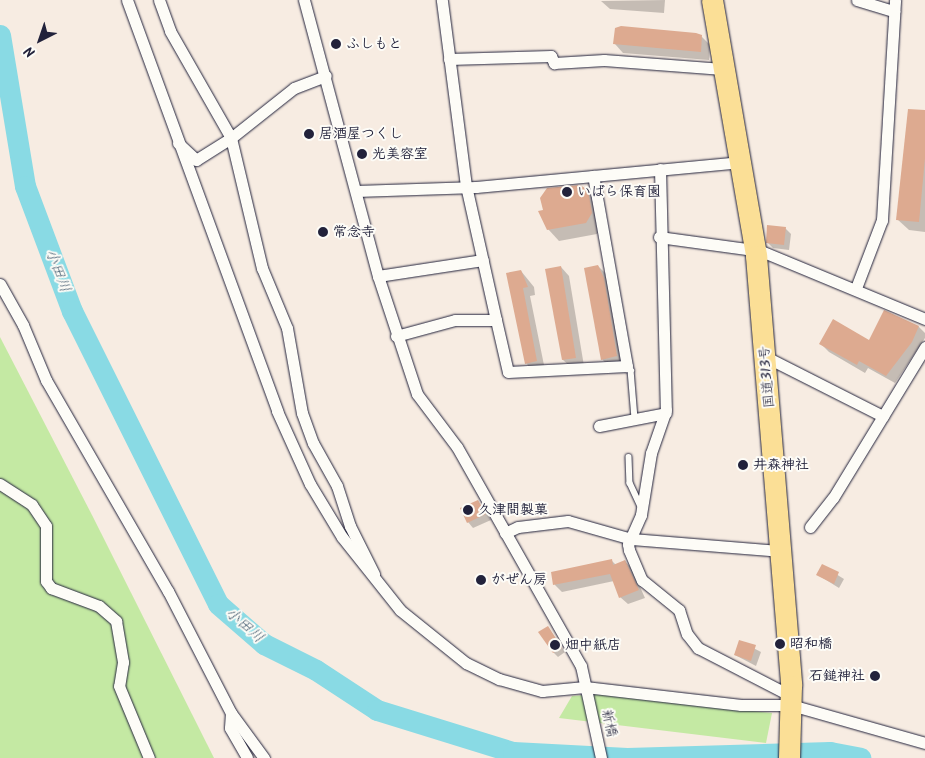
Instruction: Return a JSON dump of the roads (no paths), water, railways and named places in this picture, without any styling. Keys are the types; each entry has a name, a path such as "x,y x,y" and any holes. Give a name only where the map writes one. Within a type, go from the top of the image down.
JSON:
{"highway":[{"name":"国道313号","path":"712,0 754,249 766,357 791,708 789,758"}],"street":[{"path":"127,0 175,140 276,412 310,484 342,537 379,588 400,610 466,663 499,680 542,691 586,690 791,708 925,743"},
{"path":"131,13 134,0"},
{"path":"159,0 170,31 231,138 262,268 287,328 302,413 313,443 338,486 350,526 368,556 379,588"},
{"name":"新橋","path":"304,0 326,76 378,276 396,336 417,394 457,447 581,666 601,758"},
{"path":"442,0 466,186 508,372 627,366 593,176"},
{"path":"856,288 882,220 895,6 857,0"},
{"path":"449,59 551,56 554,63 604,60 723,69"},
{"path":"175,140 196,160 231,138 288,92 326,76"},
{"path":"356,191 466,186 739,162"},
{"path":"660,169 659,237 666,412 651,453 642,509 636,533 630,539 629,550 638,573 649,588 679,610 687,634 698,648 791,708"},
{"path":"659,237 754,249 856,288 925,319"},
{"path":"378,276 483,260"},
{"path":"0,284 22,326 46,380 168,591 231,713 264,758"},
{"path":"396,336 455,320 496,320"},
{"path":"810,527 832,498 925,347"},
{"path":"766,357 883,416"},
{"path":"599,426 666,412"},
{"path":"0,484 32,505 46,526 46,581 51,588 99,606 116,621 123,662 119,686 148,758"},
{"path":"505,534 518,528 568,521 630,539 780,551"},
{"path":"231,713 230,728 247,758"}],"lane":[{"path":"627,366 631,370 635,419"},
{"path":"629,457 630,483 642,509"}],"waterway":[{"name":"小田川","path":"0,35 25,186 72,311 218,604 264,644 316,670 377,710 513,752 627,758 830,752 860,758"}],"place":[{"name":"ふしもと","path":"336,44"},
{"name":"居酒屋つくし","path":"309,134"},
{"name":"光美容室","path":"362,154"},
{"name":"いばら保育園","path":"567,192"},
{"name":"常念寺","path":"323,232"},
{"name":"井森神社","path":"743,465"},
{"name":"久津間製菓","path":"468,510"},
{"name":"がぜん房","path":"481,580"},
{"name":"昭和橋","path":"780,644"},
{"name":"畑中紙店","path":"555,645"},
{"name":"石鎚神社","path":"875,676"}]}
